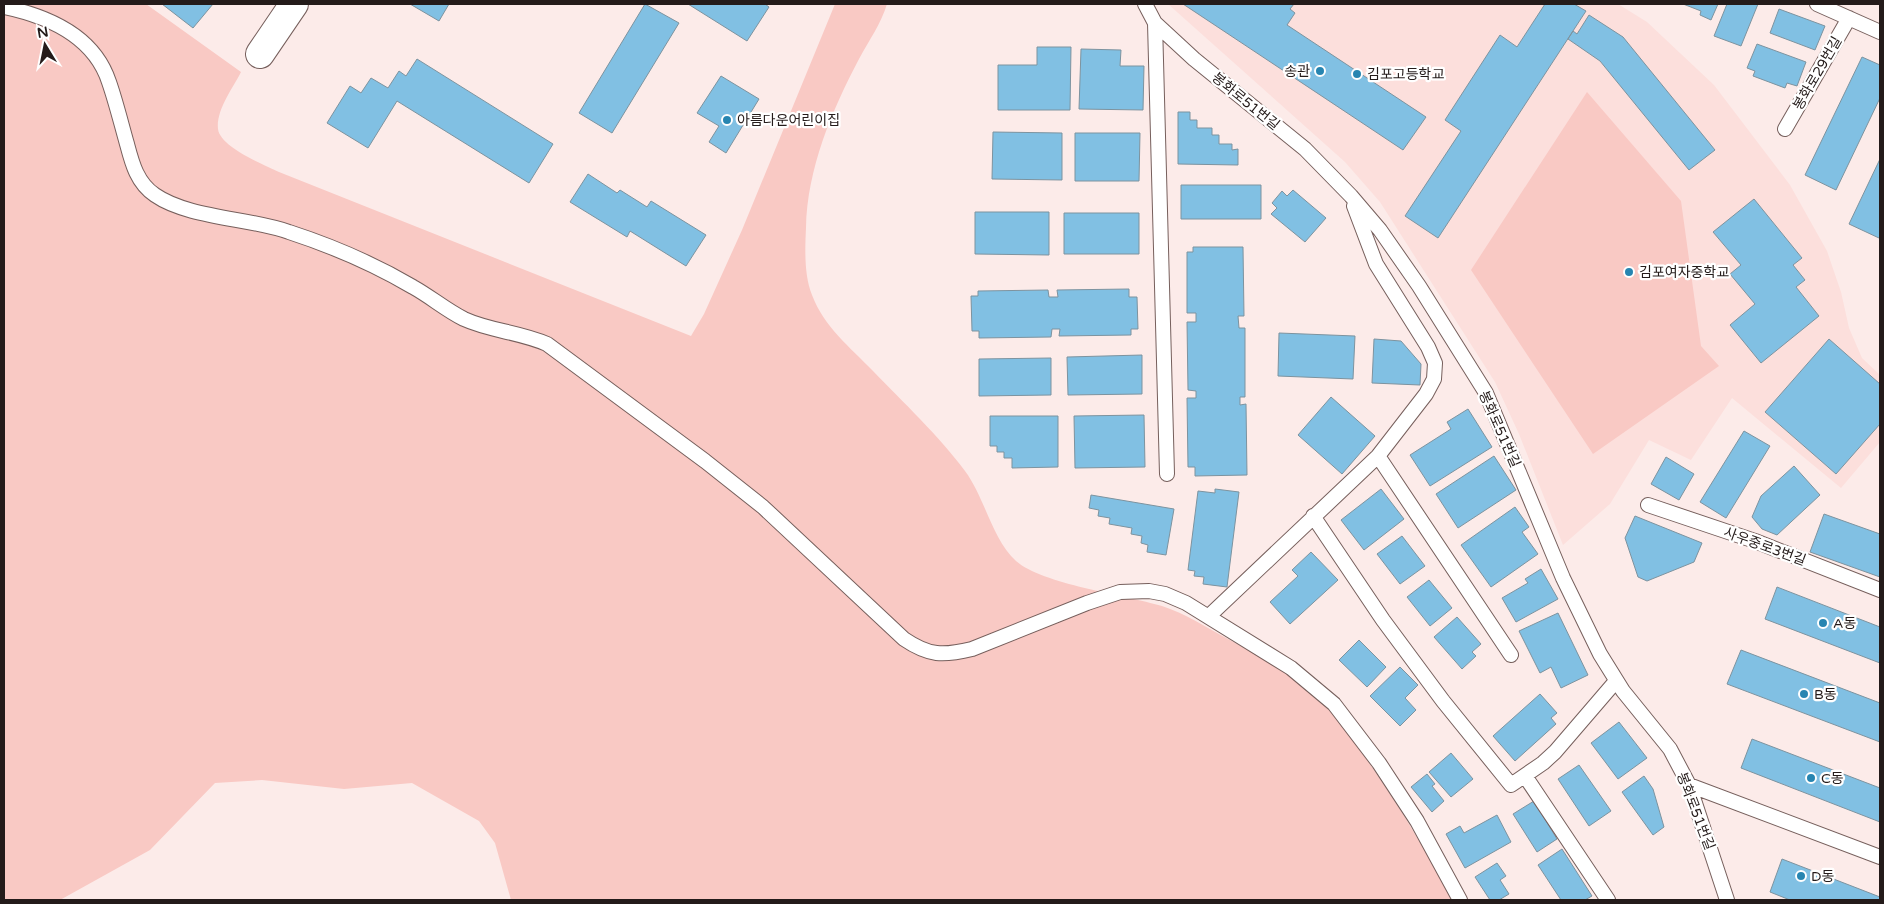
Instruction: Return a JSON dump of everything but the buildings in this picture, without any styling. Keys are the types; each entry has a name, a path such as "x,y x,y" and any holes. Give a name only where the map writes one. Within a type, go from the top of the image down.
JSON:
{"street":[{"path":"260,54 294,4"}],"lane":[{"name":"봉화로51번길","path":"1145,4 1155,23 1194,59 1305,149 1351,196 1380,230 1419,286 1486,393 1581,618 1616,681 1670,749 1689,785 1727,900"},
{"path":"1817,4 1880,32"},
{"path":"4,7 38,15 59,25 82,42 99,61 109,80 134,168 142,182 154,195 172,204 287,231 335,248 415,288 466,319 529,336 547,344 756,501 792,532 904,639 917,648 932,654 953,654 972,649 1087,603 1120,592 1136,590 1165,594 1209,616 1291,668 1334,704 1379,763 1417,821 1460,900"},
{"name":"봉화로29번길","path":"1785,129 1849,18"},
{"path":"1155,23 1167,474"},
{"name":"봉화로51번길","path":"1209,616 1378,456 1426,394 1434,379 1435,363 1428,347 1376,264 1351,196"},
{"path":"1378,456 1511,656"},
{"name":"사우중로3번길","path":"1648,505 1755,541 1880,590"},
{"path":"1314,516 1383,620 1443,701 1511,785 1555,752 1616,681"},
{"path":"1525,776 1608,900"},
{"path":"1689,785 1880,857"}],"shaded area":[{"path":"4,4 146,4 241,72 222,107 218,122 221,136 234,149 279,172 691,336 704,314 742,230 835,4 887,4 839,99 823,140 811,184 807,206 806,271 809,287 823,317 838,336 921,420 955,458 972,482 1001,541 1016,561 1028,569 1045,576 1085,588 1162,606 1179,613 1276,666 1320,700 1350,735 1386,788 1416,835 1452,900 511,900 495,843 479,821 412,783 344,789 262,780 215,783 150,850 60,900 4,900"},
{"name":"김포여자중학교","path":"1168,4 1618,4 1647,22 1714,85 1790,185 1827,251 1841,292 1849,328 1862,358 1880,375 1880,442 1841,488 1732,398 1691,460 1649,440 1610,504 1563,545 1519,434 1495,382 1380,202 1345,162"},
{"path":"1587,92 1681,201 1701,346 1719,366 1593,454 1471,270"}],"place":[{"name":"송관","path":"1320,71"},
{"name":"김포고등학교","path":"1357,74"},
{"name":"아름다운어린이집","path":"727,120"},
{"name":"김포여자중학교","path":"1629,272"},
{"name":"A동","path":"1823,623"},
{"name":"B동","path":"1804,694"},
{"name":"C동","path":"1811,778"},
{"name":"D동","path":"1801,876"}]}
